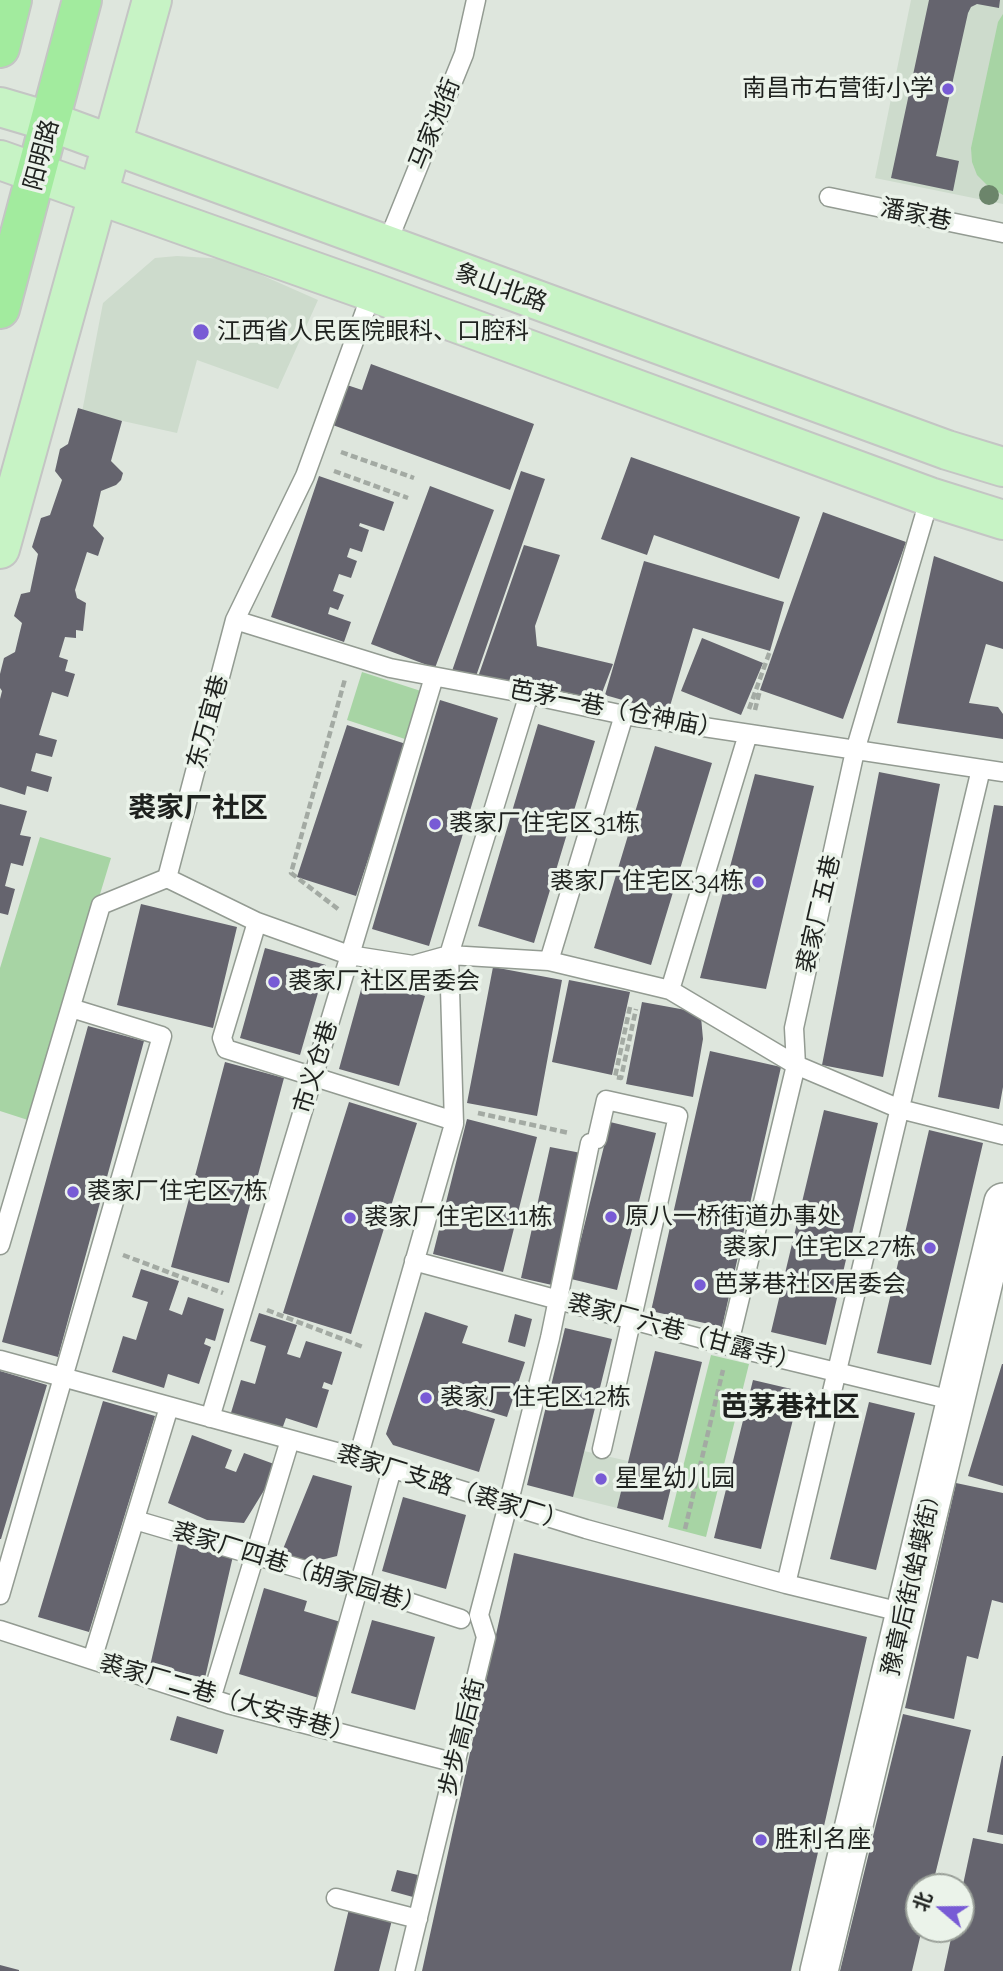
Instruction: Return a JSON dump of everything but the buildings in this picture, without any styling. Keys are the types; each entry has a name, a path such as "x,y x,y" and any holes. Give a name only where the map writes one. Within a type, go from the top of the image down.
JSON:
{"highway":[{"path":"0,48 12,0"},
{"name":"阳明路","path":"0,309 82,0"}],"main road":[{"path":"0,549 152,0"},
{"name":"象山北路","path":"0,107 51,122 947,450 1003,467"},
{"name":"象山北路","path":"0,160 372,292 930,497 1003,520"}],"street":[{"name":"豫章后街(蛤蟆街)","path":"819,1971 1003,1202"}],"lane":[{"name":"马家池街","path":"386,246 464,54 476,0"},
{"name":"潘家巷","path":"829,197 1003,233"},
{"name":"东万宜巷","path":"167,878 235,620 305,477 372,292"},
{"name":"裘家厂五巷","path":"731,1335 796,1065 794,1028 855,751 930,497"},
{"name":"芭茅一巷（仓神庙）","path":"235,620 390,668 624,715 1003,772"},
{"name":"市义仓巷","path":"210,1418 434,677"},
{"path":"358,1458 454,1114 449,955 528,694"},
{"path":"549,961 624,715"},
{"path":"670,990 745,734"},
{"path":"786,1584 981,769"},
{"path":"0,1245 101,905 167,878 257,922 349,955 413,965 449,955 549,961 670,990 796,1065 900,1109 1003,1135"},
{"path":"257,922 222,1038 226,1049 313,1077 454,1114"},
{"path":"0,1595 162,1036 71,1008"},
{"name":"步步高后街","path":"405,1971 486,1637 479,1615 559,1300 589,1140 606,1100 678,1116 632,1320"},
{"name":"裘家厂六巷（甘露寺）","path":"414,1261 632,1320 956,1401"},
{"path":"602,1449 632,1320"},
{"name":"裘家厂支路（裘家厂）","path":"0,1360 358,1458 586,1529 786,1584 905,1613"},
{"path":"92,1660 169,1407"},
{"path":"211,1699 290,1440"},
{"path":"318,1727 392,1469"},
{"name":"裘家厂四巷（胡家园巷）","path":"135,1520 461,1619"},
{"name":"裘家厂二巷（大安寺巷）","path":"0,1630 211,1699 456,1763"},
{"path":"336,1898 418,1919"}],"path":[{"path":"317,443 414,478"},
{"path":"310,462 408,498"},
{"path":"745,734 770,651"},
{"path":"352,656 291,873 358,924"},
{"path":"638,983 621,1078 615,1077 638,983"},
{"path":"454,1114 589,1140"},
{"path":"684,1533 722,1375"}],"shaded area":[{"name":"南昌市右营街小学","path":"911,0 1003,0 1003,204 875,178"},
{"name":"江西省人民医院眼科、口腔科","path":"177,256 225,259 318,300 278,389 197,360 177,433 82,412 103,303 155,258"},
{"name":"星星幼儿园","path":"584,1451 628,1461 617,1508 573,1497"}],"green space":[{"path":"1003,14 1003,195 977,175 971,148 998,22"},
{"path":"362,672 424,692 408,740 347,720"},
{"path":"40,837 111,858 31,1121 0,1111 0,968"},
{"path":"711,1355 749,1364 706,1537 668,1527"}],"place":[{"name":"南昌市右营街小学","path":"948,89"},
{"name":"江西省人民医院眼科、口腔科","path":"201,332"},
{"name":"裘家厂住宅区31栋","path":"435,824"},
{"name":"裘家厂住宅区34栋","path":"758,882"},
{"name":"裘家厂社区居委会","path":"274,982"},
{"name":"裘家厂住宅区7栋","path":"73,1192"},
{"name":"原八一桥街道办事处","path":"611,1217"},
{"name":"裘家厂住宅区11栋","path":"350,1218"},
{"name":"裘家厂住宅区27栋","path":"930,1248"},
{"name":"芭茅巷社区居委会","path":"700,1285"},
{"name":"裘家厂住宅区12栋","path":"426,1398"},
{"name":"星星幼儿园","path":"601,1479"},
{"name":"胜利名座","path":"761,1840"}],"district":[{"name":"裘家厂社区","path":"198,809"},
{"name":"芭茅巷社区","path":"790,1408"}]}
